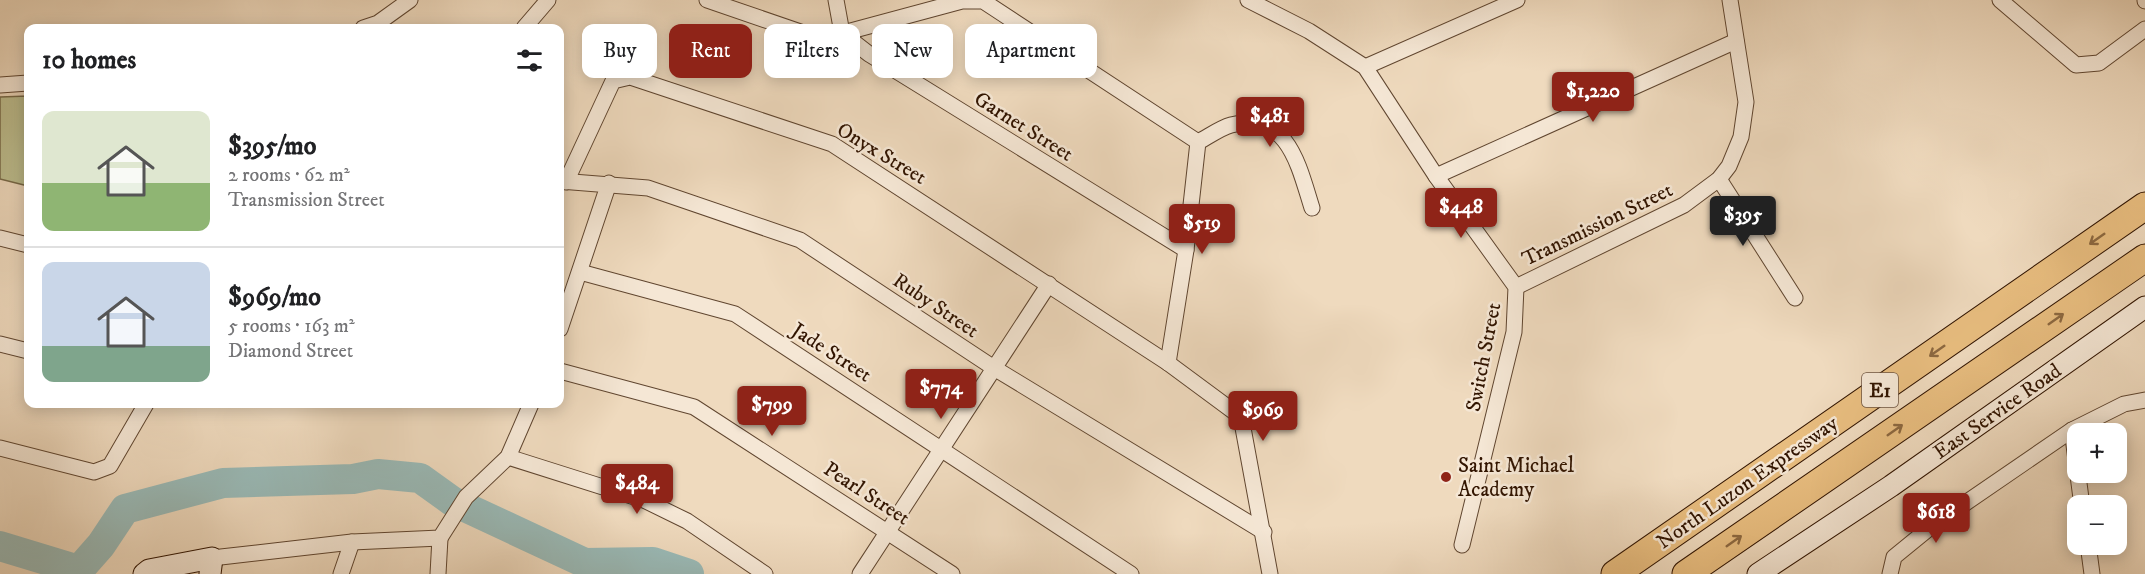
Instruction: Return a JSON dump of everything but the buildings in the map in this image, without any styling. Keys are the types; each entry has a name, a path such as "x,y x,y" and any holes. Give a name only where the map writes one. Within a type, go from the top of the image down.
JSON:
{"highway":[{"name":"North Luzon Expressway","path":"1615,574 2145,206"},
{"name":"North Luzon Expressway","path":"1686,574 2145,258"}],"main road":[{"name":"East Service Road","path":"1758,574 1891,486 2145,307"},
{"path":"144,574 149,570 211,566"}],"street":[{"path":"380,24 410,0"},
{"path":"527,24 548,0"},
{"path":"707,0 777,24"},
{"path":"836,0 840,24"},
{"name":"Switch Street","path":"1251,0 1309,31 1365,68 1436,176 1516,287 1514,332 1462,545"},
{"path":"1365,68 1517,0"},
{"name":"Transmission Street","path":"1516,287 1684,206 1719,179 1729,166 1741,137 1746,102 1730,0"},
{"path":"2000,0 2076,65 2099,63 2145,29"},
{"path":"860,28 962,1 983,1 1198,142"},
{"path":"1436,176 1736,41"},
{"name":"Garnet Street","path":"860,46 896,72 1186,250"},
{"name":"Onyx Street","path":"564,178 613,81 630,77 832,144 1168,363 1241,417 1270,574"},
{"path":"0,85 24,82"},
{"path":"1198,142 1229,126 1249,122 1267,125 1285,138 1298,165 1312,208"},
{"path":"1168,363 1186,250 1198,142"},
{"path":"1719,179 1795,298"},
{"name":"Ruby Street","path":"564,182 609,183 648,188 800,240 994,368 1264,532"},
{"path":"564,318 609,183"},
{"path":"0,238 24,245"},
{"name":"Jade Street","path":"580,272 735,314 1131,574"},
{"path":"860,574 1049,284"},
{"path":"0,344 24,350"},
{"name":"Pearl Street","path":"564,373 694,407 952,574"},
{"path":"2086,423 2124,404 2145,400"},
{"path":"0,448 94,472 103,470 110,466 144,408"},
{"path":"438,574 440,538 466,497 508,457 529,408"},
{"path":"1890,574 1894,558 1932,526 2067,433"},
{"path":"508,457 644,500 687,521 765,574"},
{"path":"211,566 352,542 440,538"},
{"path":"341,574 352,542"},
{"path":"2089,555 2092,574"}],"green space":[{"path":"24,96 24,185 0,179 0,97"}],"waterway":[{"path":"0,546 79,570 101,545 125,509 223,483 353,479 378,474 420,478 452,501 585,563 653,562 689,574"}],"place":[{"name":"Saint Michael Academy","path":"1446,477"}]}
